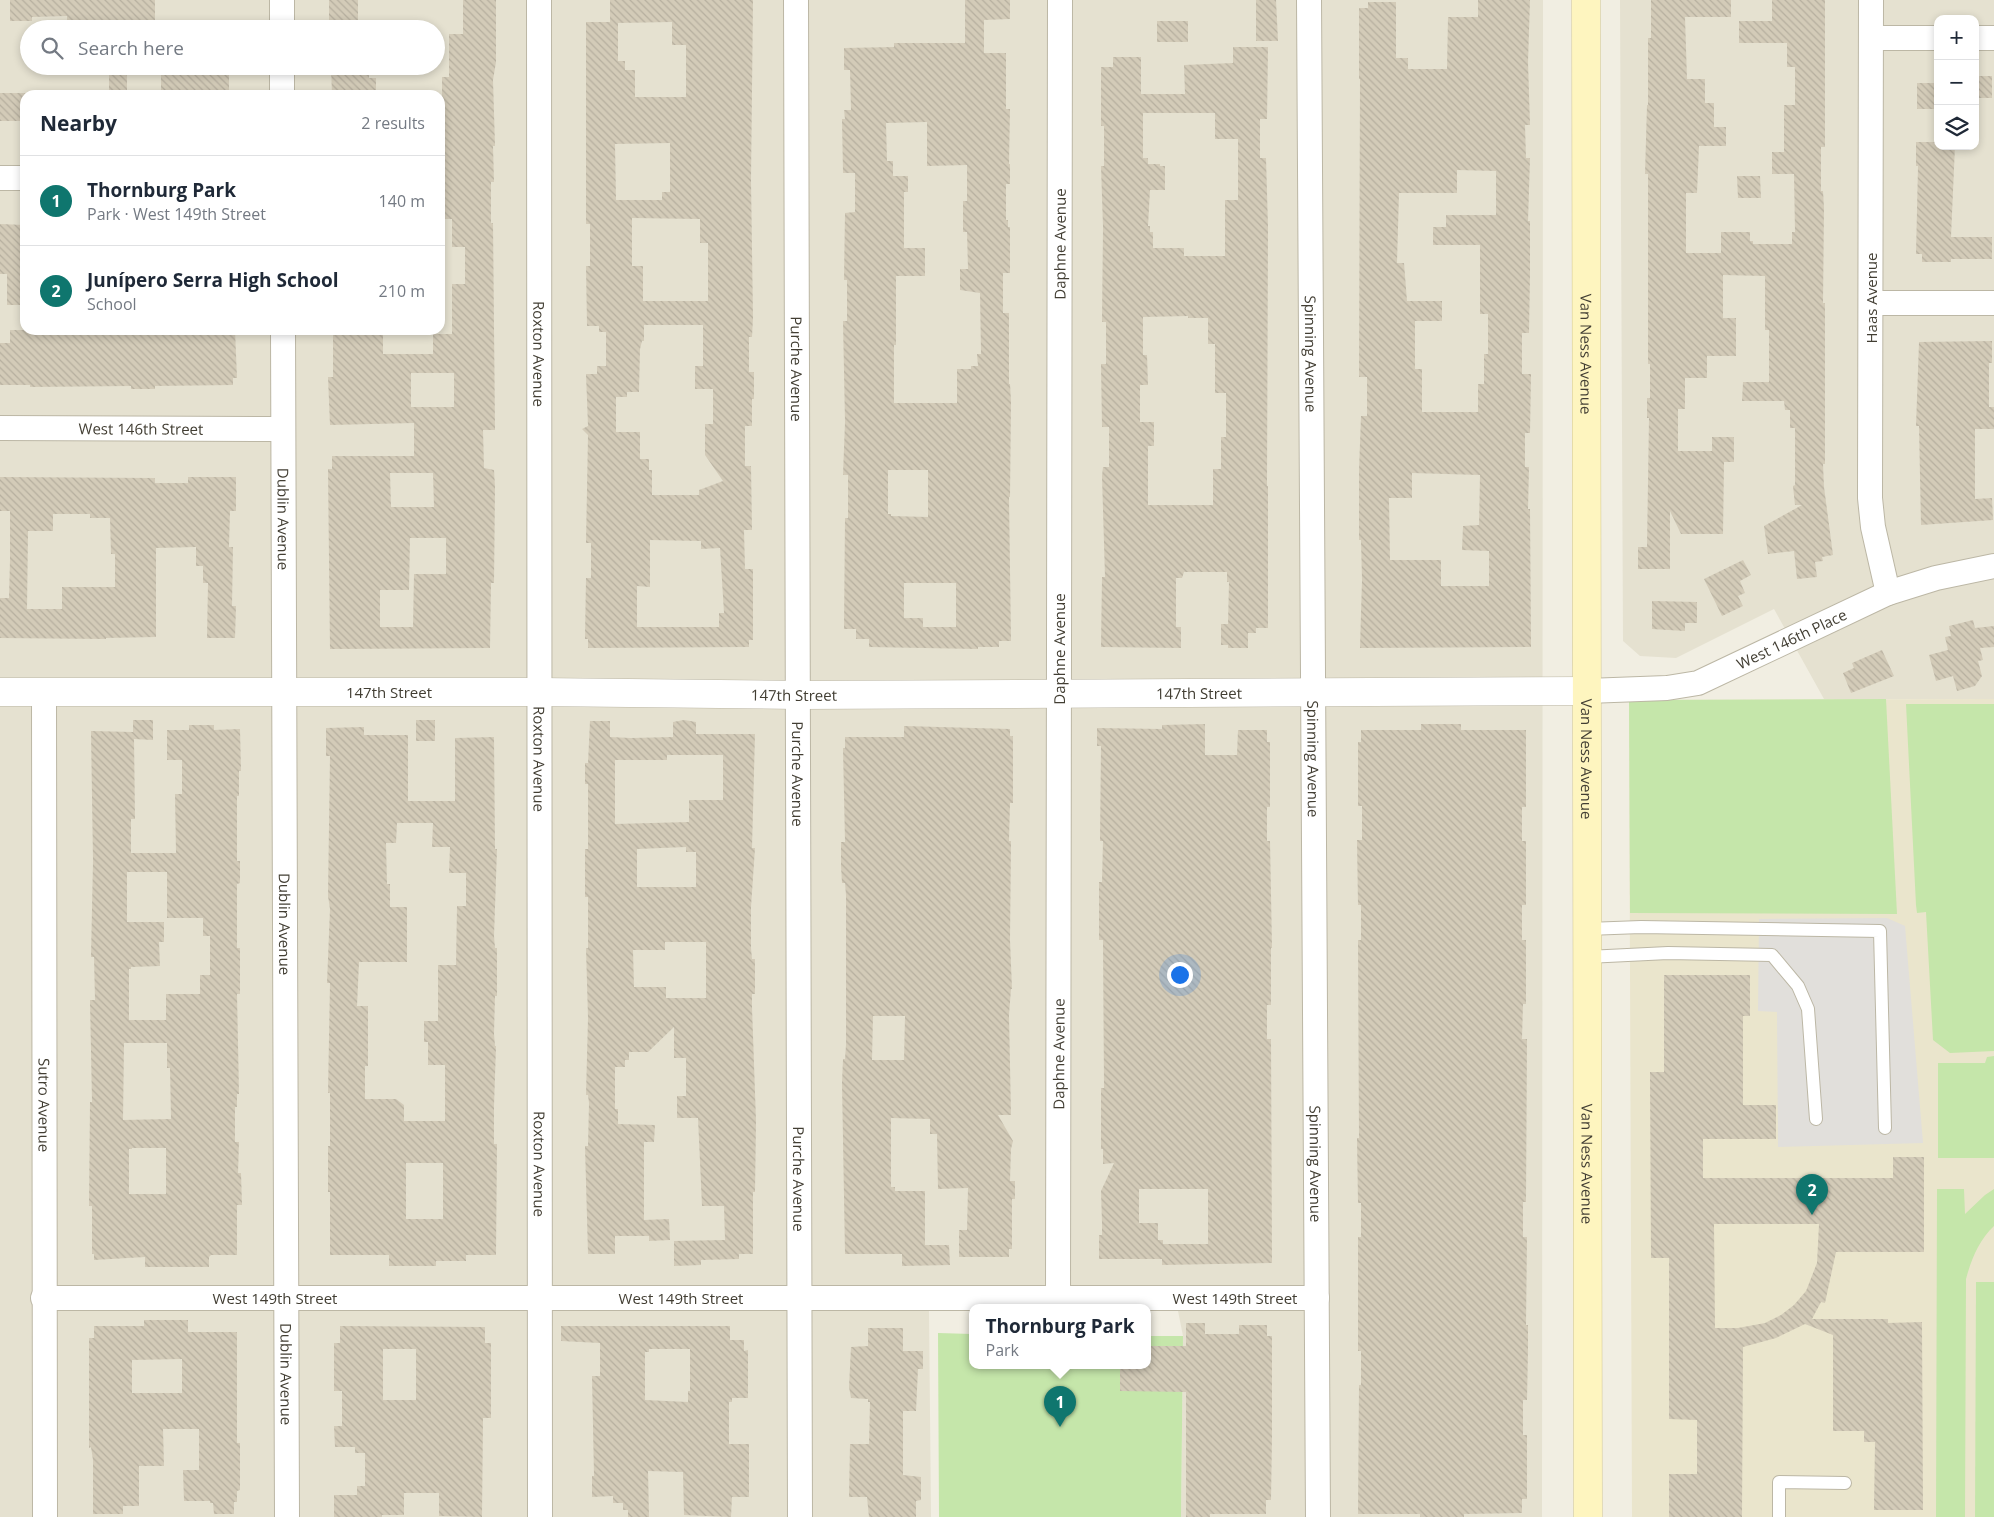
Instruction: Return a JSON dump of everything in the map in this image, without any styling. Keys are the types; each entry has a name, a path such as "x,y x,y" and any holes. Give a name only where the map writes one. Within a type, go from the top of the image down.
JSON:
{"main road":[{"name":"Van Ness Avenue","path":"1586,0 1588,1517"}],"street":[{"path":"282,0 282,20"},
{"name":"Roxton Avenue","path":"539,0 540,1517"},
{"name":"Purche Avenue","path":"796,0 801,1298 800,1517"},
{"name":"Daphne Avenue","path":"1058,1298 1060,0"},
{"name":"Spinning Avenue","path":"1309,0 1318,1517"},
{"name":"Haas Avenue","path":"1871,0 1870,498 1873,527 1888,593"},
{"path":"1872,38 1934,38"},
{"path":"1979,38 1994,38"},
{"path":"282,75 282,90"},
{"path":"0,178 20,178"},
{"path":"1871,304 1994,303"},
{"name":"Dublin Avenue","path":"283,335 287,1517"},
{"name":"West 146th Street","path":"0,428 284,429"},
{"name":"West 146th Place","path":"1587,691 1667,688 1698,683 1888,593 1936,578 1994,566"},
{"name":"147th Street","path":"0,692 539,692 799,695 1587,691"},
{"name":"Sutro Avenue","path":"44,692 43,1298 45,1517"},
{"name":"West 149th Street","path":"43,1298 1317,1298"}],"lane":[{"path":"1587,929 1641,927 1880,931 1885,1128"},
{"path":"1587,957 1668,953 1772,956 1798,986 1808,1009 1816,1119"},
{"path":"1779,1517 1779,1482 1845,1483"}],"shaded area":[{"path":"0,0 1543,0 1542,1517 1181,1517 1183,1336 1178,1311 1151,1311 1151,1304 969,1304 969,1310 929,1310 931,1517 0,1517"},
{"path":"1620,0 1994,0 1994,699 1824,699 1774,609 1676,658 1640,656 1623,641"},
{"path":"1994,699 1994,1517 1632,1517 1629,700"},
{"path":"1887,918 1905,926 1923,1143 1778,1147 1777,1012 1758,1011 1759,919"}],"green space":[{"path":"1886,699 1897,914 1630,913 1629,700"},
{"path":"1906,704 1994,704 1994,1051 1950,1053 1933,1040 1926,912 1917,913 1916,905"},
{"path":"1994,1056 1994,1158 1938,1158 1938,1063 1985,1063 1987,1057"},
{"path":"1937,1189 1964,1189 1965,1214 1994,1189 1994,1226 1976,1251 1966,1279 1965,1517 1936,1517"},
{"path":"1976,1282 1994,1282 1994,1517 1975,1517"},
{"path":"938,1333 969,1334 969,1369 1151,1369 1151,1336 1183,1336 1181,1517 939,1517"}],"building":[{"path":"10,0 155,0 155,20 67,20 67,16 32,17 32,20 10,21"},
{"path":"329,0 358,0 358,20 329,20"},
{"path":"463,0 496,0 496,62 493,80 495,146 493,146 494,182 491,182 495,430 483,430 484,468 494,470 495,487 494,583 491,583 490,648 330,649 328,469 332,469 332,456 414,456 414,423 330,425 328,377 333,377 333,335 383,335 383,354 433,354 433,335 452,334 452,284 465,284 465,247 452,247 452,219 445,219 445,90 442,90 442,77 449,77 449,34 463,34","holes":["411,373 454,373 454,407 411,407","390,473 433,473 434,507 391,507","410,538 446,538 446,574 414,574 413,627 380,627 380,590 409,590"]},
{"path":"610,0 753,0 751,180 753,318 752,337 749,337 749,372 754,372 754,399 752,399 752,426 745,426 745,466 751,466 752,530 744,530 745,569 753,569 753,640 749,640 749,647 588,648 588,639 585,639 586,578 591,578 591,543 586,543 588,435 582,429 588,426 586,374 597,374 597,366 606,366 606,332 599,332 599,326 587,326 586,266 590,266 590,224 586,224 586,22 610,22","holes":["672,22 672,45 686,45 686,97 635,97 635,70 625,70 625,61 618,61 618,23","670,143 670,192 662,192 662,200 616,200 615,144","632,218 700,219 700,243 708,243 708,301 643,301 643,266 632,266","644,325 703,325 703,366 695,366 695,389 713,389 713,424 705,424 705,455 723,481 699,490 699,495 652,495 652,470 649,470 649,459 640,459 640,432 616,432 616,397 627,397 627,392 639,392 640,349 642,341 644,341","650,540 701,541 701,549 720,548 724,613 719,613 719,627 637,627 637,586 650,587"]},
{"path":"965,0 1010,0 1010,19 984,20 984,53 1006,53 1006,109 1010,109 1010,184 1006,184 1006,220 1008,220 1008,227 1010,227 1010,273 1003,273 1003,313 1009,313 1011,641 999,641 999,647 978,647 978,649 869,647 869,639 856,639 856,629 844,629 845,518 848,518 848,475 843,475 845,422 843,321 847,321 847,280 844,280 845,213 855,212 855,173 843,173 842,119 845,119 844,110 851,110 850,70 844,70 844,48 894,47 894,43 965,43","holes":["927,122 927,166 967,165 967,201 963,201 963,232 967,232 968,269 960,269 960,290 980,293 981,354 977,354 978,366 971,366 971,369 957,369 957,403 894,403 896,276 925,276 925,248 904,248 904,192 908,192 908,176 893,176 893,161 887,161 886,123","888,470 928,470 928,517 891,516 891,514 888,514","904,583 956,583 956,627 923,627 923,618 904,618"]},
{"path":"1256,0 1276,0 1278,41 1256,41"},
{"path":"1478,0 1530,0 1528,62 1530,125 1525,125 1526,158 1530,158 1528,221 1530,221 1529,333 1522,333 1522,374 1531,374 1530,433 1525,433 1525,467 1529,467 1531,647 1360,648 1362,580 1361,540 1359,540 1359,470 1361,416 1367,416 1367,377 1359,377 1359,8 1368,8 1368,2 1396,2 1396,58 1408,58 1408,69 1447,69 1448,17 1478,17","holes":["1457,170 1496,171 1496,215 1446,215 1446,227 1433,227 1433,245 1480,245 1480,314 1488,314 1488,354 1484,354 1484,384 1478,384 1478,412 1422,412 1422,369 1415,369 1415,321 1442,321 1442,301 1407,301 1404,263 1397,263 1399,193 1457,193","1412,473 1480,475 1479,525 1463,526 1462,550 1489,551 1489,586 1441,586 1441,560 1390,560 1389,498 1412,498"]},
{"path":"1651,0 1731,0 1731,17 1685,17 1687,79 1705,79 1705,103 1714,103 1714,127 1726,127 1726,146 1699,146 1697,193 1686,193 1686,253 1721,253 1721,232 1750,232 1750,241 1753,241 1753,244 1792,244 1792,232 1795,232 1794,174 1772,174 1772,152 1784,152 1784,105 1795,105 1795,67 1787,67 1787,43 1739,43 1739,21 1772,21 1772,0 1825,0 1825,147 1821,147 1821,191 1823,191 1824,208 1823,303 1825,303 1825,464 1823,464 1824,487 1833,555 1822,557 1823,561 1815,562 1817,577 1797,579 1794,551 1768,554 1764,526 1802,505 1795,505 1793,486 1795,485 1795,428 1790,428 1790,410 1785,410 1784,401 1742,401 1743,382 1769,382 1769,330 1765,330 1765,276 1723,275 1723,318 1736,318 1736,356 1707,356 1707,378 1685,378 1685,409 1678,409 1678,451 1712,451 1712,437 1734,437 1734,462 1724,462 1723,534 1681,534 1670,511 1670,569 1638,569 1638,547 1647,547 1649,418 1647,418 1647,398 1650,398 1650,364 1648,364 1648,174 1645,174 1648,38 1651,38"},
{"path":"1157,21 1188,21 1188,42 1157,42"},
{"path":"1233,47 1268,47 1267,119 1260,119 1260,158 1266,158 1268,227 1268,628 1256,628 1256,633 1248,633 1248,648 1228,648 1228,645 1221,645 1221,624 1228,624 1229,582 1227,582 1227,572 1184,572 1182,578 1176,578 1176,627 1181,627 1181,648 1101,647 1102,577 1105,577 1102,476 1103,467 1109,467 1109,427 1102,427 1101,364 1106,364 1106,322 1102,322 1103,227 1101,166 1104,166 1104,126 1101,126 1101,67 1113,67 1113,57 1141,57 1141,94 1185,94 1184,65 1233,63","holes":["1143,113 1215,113 1215,139 1238,139 1238,200 1225,200 1225,256 1184,256 1184,248 1153,248 1153,232 1150,232 1150,226 1148,226 1150,190 1165,190 1165,166 1148,164 1148,158 1143,158","1188,316 1188,318 1208,318 1208,344 1215,344 1215,393 1226,393 1226,437 1221,437 1221,469 1213,469 1213,505 1148,505 1148,446 1154,446 1154,422 1140,422 1140,385 1148,385 1147,355 1143,355 1143,317"]},
{"path":"109,75 127,75 127,90 109,90"},
{"path":"161,75 229,75 229,90 161,90"},
{"path":"331,75 369,75 369,78 376,78 376,90 332,90"},
{"path":"1979,76 1992,76 1992,98 1979,98"},
{"path":"1917,83 1934,83 1934,109 1917,109"},
{"path":"0,93 20,93 20,121 0,121"},
{"path":"1916,142 1934,142 1934,150 1955,150 1951,237 1992,237 1992,259 1951,259 1951,262 1922,262 1922,254 1916,254 1918,166 1916,166"},
{"path":"1737,176 1760,176 1761,198 1738,198"},
{"path":"0,224 20,225 20,305 7,305 7,274 0,274"},
{"path":"10,330 20,330 20,335 235,335 237,378 233,378 233,385 155,386 155,389 131,389 131,386 30,387 30,385 0,385 0,343 10,343"},
{"path":"1992,341 1992,363 1989,363 1989,407 1994,407 1994,429 1975,429 1975,499 1992,498 1993,520 1921,525 1919,426 1916,426 1919,342"},
{"path":"0,477 155,478 155,483 188,483 188,477 236,477 236,511 230,511 229,547 233,547 232,606 236,606 235,638 207,638 208,583 203,583 203,566 196,566 196,547 156,548 156,637 106,639 0,638 0,598 9,598 10,511 0,511","holes":["53,514 90,514 90,518 110,518 111,554 115,554 115,587 62,587 62,609 27,609 28,531 53,531"]},
{"path":"1743,560 1751,575 1740,581 1745,593 1738,596 1743,606 1722,616 1704,579"},
{"path":"1652,601 1697,602 1697,623 1685,623 1685,631 1652,629"},
{"path":"1973,620 1975,628 1994,626 1994,647 1980,648 1983,660 1978,661 1982,676 1975,686 1957,691 1953,676 1936,681 1929,655 1948,650 1945,637 1951,636 1949,626"},
{"path":"1882,650 1894,676 1851,693 1843,673 1854,668 1852,663"},
{"path":"133,720 153,720 153,740 134,739 135,819 131,819 131,853 176,853 175,794 182,794 182,760 167,760 167,730 189,730 189,725 214,725 214,730 240,729 241,771 239,771 239,796 237,796 237,861 240,861 240,883 237,884 237,948 240,948 240,994 237,994 239,1094 237,1094 237,1107 235,1107 235,1142 239,1142 238,1173 241,1173 242,1205 237,1205 237,1255 211,1255 209,1257 209,1267 145,1267 145,1257 94,1260 94,1254 92,1254 92,1206 89,1206 90,1102 92,1102 90,1000 95,1000 94,957 91,957 93,861 91,731 133,732","holes":["127,872 167,872 167,918 203,918 203,936 210,936 210,975 200,975 200,994 166,994 166,1020 129,1020 129,969 131,967 160,966 159,942 164,942 164,922 127,922","124,1043 167,1043 167,1068 170,1068 171,1119 123,1120","166,1148 166,1194 129,1194 129,1149"]},
{"path":"416,720 435,720 435,741 416,741"},
{"path":"684,720 696,722 696,734 755,734 752,848 755,848 751,907 751,948 752,959 755,959 755,994 752,994 752,1007 756,1121 753,1254 739,1254 739,1259 701,1260 701,1265 674,1266 674,1241 725,1240 724,1206 702,1206 698,1118 677,1118 677,1096 686,1096 686,1058 674,1058 674,1027 648,1052 629,1052 629,1060 625,1060 625,1067 615,1067 615,1109 618,1109 618,1124 655,1125 654,1142 644,1142 644,1220 669,1219 670,1240 649,1241 649,1236 615,1236 615,1254 588,1254 585,1146 588,1146 589,1103 588,1095 586,1095 588,897 585,897 585,849 588,849 588,784 585,784 585,763 588,763 590,721 610,721 610,737 631,738 673,737 673,722","holes":["667,755 723,755 723,800 689,800 689,822 615,824 615,760 667,760","686,847 686,852 696,852 696,887 637,887 637,849","665,942 706,942 706,998 666,998 666,987 634,987 633,950 665,950"]},
{"path":"1205,724 1205,755 1237,755 1238,730 1267,730 1267,742 1270,742 1270,807 1267,807 1267,841 1270,841 1272,948 1271,1005 1267,1005 1267,1039 1271,1039 1272,1263 1162,1265 1162,1259 1099,1259 1099,1235 1102,1235 1101,1191 1114,1163 1103,1164 1103,1149 1101,1149 1101,1088 1104,1088 1103,940 1099,940 1099,882 1102,882 1103,841 1100,841 1101,746 1097,746 1097,728 1162,729 1162,725","holes":["1139,1189 1208,1189 1208,1244 1163,1244 1163,1240 1158,1240 1158,1223 1139,1223"]},
{"path":"1421,724 1461,724 1461,730 1526,730 1526,807 1522,807 1522,841 1526,841 1526,905 1522,905 1522,940 1526,940 1526,1004 1523,1004 1522,1039 1527,1039 1526,1202 1523,1202 1523,1237 1527,1237 1526,1325 1528,1325 1528,1349 1527,1400 1523,1400 1523,1435 1527,1435 1527,1499 1522,1499 1522,1513 1464,1514 1464,1517 1420,1517 1420,1514 1358,1514 1361,1351 1358,1351 1358,1237 1361,1237 1361,1203 1358,1203 1357,1138 1359,1138 1358,940 1361,940 1361,905 1358,905 1357,840 1362,840 1362,806 1358,806 1358,742 1361,742 1361,730 1421,730"},
{"path":"904,726 1010,729 1010,736 1013,736 1013,803 1010,803 1009,841 1011,841 1010,940 1012,989 1009,1015 1011,1115 998,1115 1013,1141 1010,1181 1015,1181 1015,1199 1012,1199 1012,1249 1009,1249 1009,1257 959,1257 959,1230 967,1230 968,1188 938,1189 937,1134 930,1134 930,1119 891,1118 891,1187 895,1187 895,1191 925,1191 925,1245 949,1245 950,1265 902,1266 902,1254 845,1254 842,1083 843,1059 845,1059 846,1045 846,895 845,883 842,883 841,866 841,842 845,842 843,748 845,748 845,737 904,737","holes":["873,1016 905,1016 904,1060 872,1060"]},
{"path":"364,727 364,735 408,735 408,801 455,801 455,738 494,737 495,849 497,849 494,936 495,948 497,948 497,996 495,996 494,1034 496,1046 494,1144 497,1144 496,1255 466,1255 466,1261 436,1261 436,1266 389,1266 389,1255 330,1255 328,1146 330,1146 330,1093 328,1093 330,983 327,983 330,909 328,896 330,756 326,756 326,728","holes":["397,823 433,823 432,847 450,847 449,873 466,873 466,906 457,906 456,965 438,965 438,1021 424,1021 424,1042 428,1042 428,1065 445,1065 445,1121 404,1121 404,1105 396,1099 365,1099 365,1066 368,1066 368,1006 357,1006 359,962 407,962 407,907 390,907 390,884 387,884 386,843 396,843","406,1163 443,1163 443,1219 406,1219"]},
{"path":"1664,975 1750,975 1750,1016 1743,1016 1743,1105 1776,1105 1776,1139 1703,1139 1703,1178 1893,1178 1893,1157 1924,1157 1924,1252 1836,1252 1825,1303 1821,1302 1812,1319 1888,1319 1888,1323 1922,1322 1923,1510 1874,1510 1875,1442 1864,1442 1864,1431 1833,1431 1833,1335 1805,1324 1776,1338 1743,1347 1742,1517 1669,1517 1669,1474 1697,1474 1697,1420 1669,1419 1669,1258 1651,1258 1650,1072 1664,1072","holes":["1714,1224 1819,1224 1817,1263 1806,1291 1794,1305 1781,1315 1765,1323 1738,1328 1715,1328"]},
{"path":"144,1320 188,1320 188,1332 237,1332 237,1443 240,1443 240,1490 237,1491 237,1502 234,1502 234,1514 214,1514 213,1503 210,1503 210,1501 184,1501 183,1470 199,1470 199,1429 163,1429 164,1466 139,1466 139,1506 123,1506 123,1514 93,1514 93,1460 91,1447 89,1448 89,1338 94,1338 94,1326 144,1326","holes":["182,1359 182,1393 132,1393 132,1360"]},
{"path":"1186,1323 1205,1323 1205,1334 1239,1334 1239,1325 1267,1325 1267,1336 1272,1336 1272,1437 1271,1500 1266,1500 1266,1514 1210,1514 1210,1517 1186,1517 1186,1392 1120,1391 1120,1369 1151,1369 1151,1346 1186,1346"},
{"path":"340,1326 485,1327 485,1343 491,1343 491,1418 483,1418 482,1517 439,1516 439,1493 404,1493 404,1515 334,1517 334,1495 357,1495 357,1486 365,1486 365,1453 355,1453 355,1447 335,1447 334,1426 342,1426 342,1391 334,1391 334,1343 340,1343","holes":["383,1349 416,1349 416,1400 383,1400"]},
{"path":"561,1326 730,1326 730,1340 744,1340 744,1351 748,1350 748,1398 732,1398 732,1402 729,1402 729,1444 749,1444 749,1497 732,1497 731,1517 684,1515 683,1472 648,1471 649,1517 628,1517 628,1510 623,1510 623,1503 613,1503 613,1496 592,1497 592,1476 594,1476 592,1376 600,1376 600,1343 561,1341","holes":["649,1349 690,1349 690,1391 688,1391 688,1402 645,1400 645,1352 649,1352"]},
{"path":"868,1328 903,1328 903,1351 923,1351 923,1369 918,1369 916,1411 903,1411 903,1475 921,1477 921,1500 916,1501 916,1517 869,1517 867,1497 849,1497 850,1444 869,1444 870,1402 868,1402 868,1399 851,1398 849,1387 851,1347 868,1346"}],"place":[{"name":"Junípero Serra High School","path":"1812,1215"},
{"name":"Thornburg Park","path":"1060,1427"}]}
